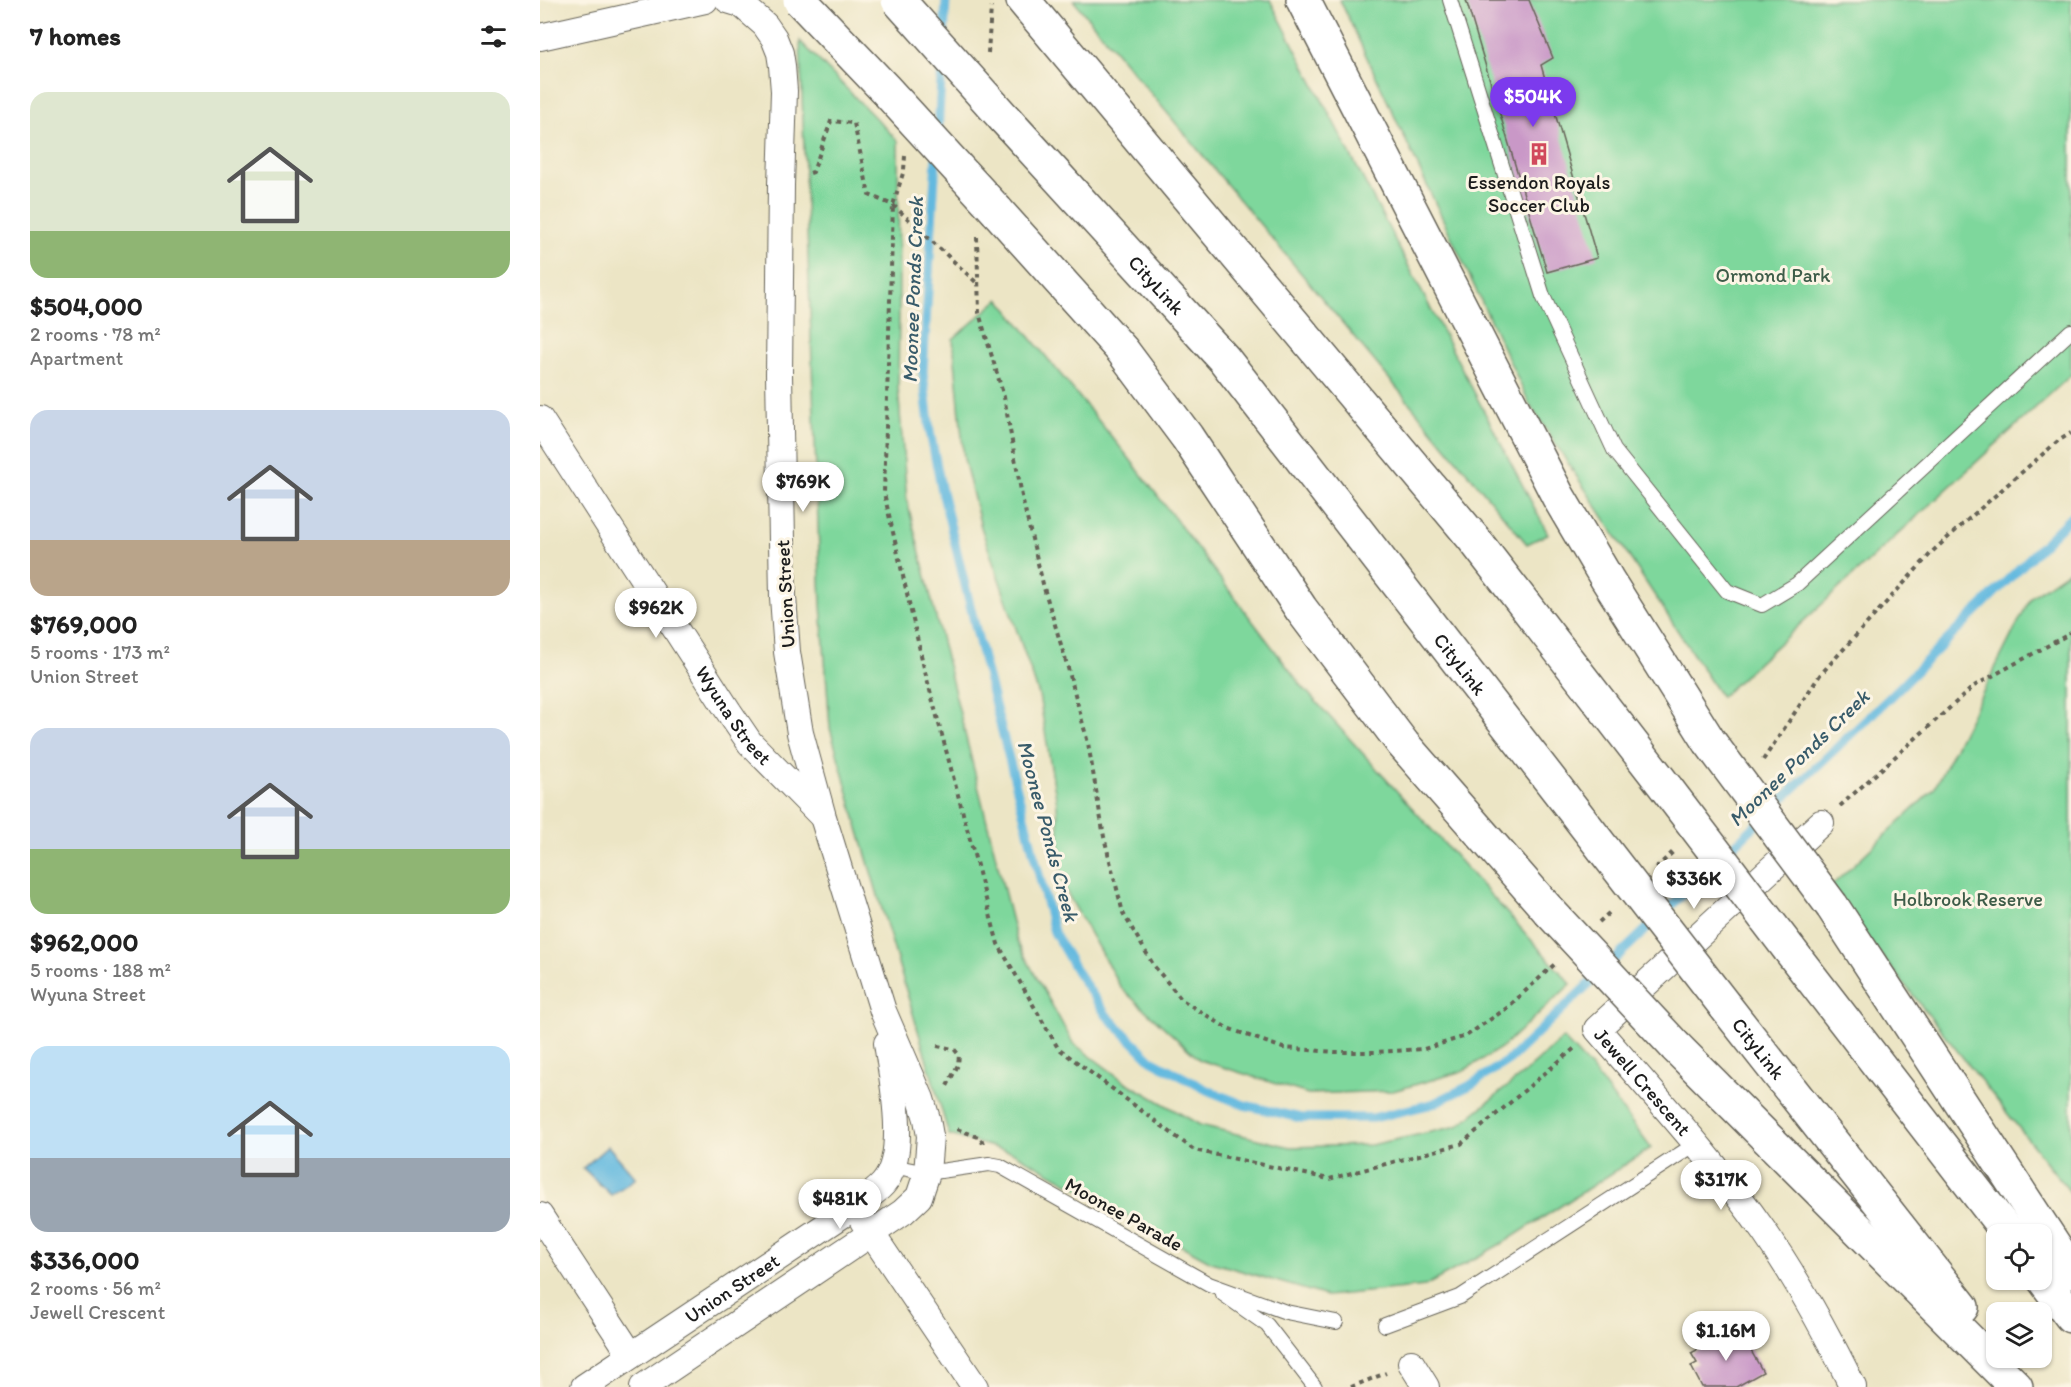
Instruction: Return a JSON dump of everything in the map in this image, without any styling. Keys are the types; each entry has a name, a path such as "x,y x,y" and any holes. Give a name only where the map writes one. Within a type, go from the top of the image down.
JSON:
{"highway":[{"path":"800,0 997,210 1122,350 1187,437 1301,609 1403,744 1549,911 1676,1047 2016,1387"},
{"name":"CityLink","path":"898,0 1224,359 1725,1006 1986,1338"},
{"path":"1023,0 1473,538 2001,1224"},
{"path":"1303,0 1558,496 1613,589 1709,741 1832,906 2071,1271"},
{"path":"2052,1290 2071,1316"},
{"path":"2009,1368 2025,1387"}],"street":[{"path":"540,37 705,0"},
{"name":"Union Street","path":"644,1387 903,1212 919,1197 927,1173 930,1136 921,1099 883,1011 824,818 800,733 793,698 783,597 779,375 784,82 780,53 774,38 765,25 741,4 728,0"},
{"name":"Wyuna Street","path":"540,419 745,735 824,818"},
{"name":"Jewell Crescent","path":"1821,823 1597,1029 1696,1143 1765,1233 1823,1327 1853,1387"},
{"name":"Union Street","path":"584,1387 854,1207 884,1183 892,1166 898,1131 883,1011"},
{"path":"854,1207 975,1387"},
{"path":"540,1216 631,1355"},
{"path":"1411,1364 1426,1387"}],"lane":[{"path":"1450,0 1544,296 1614,450 1728,591 1762,605 1797,584 2071,331"},
{"path":"1385,1325 1460,1297 1696,1143"},
{"path":"892,1166 927,1173 989,1164"},
{"name":"Moonee Parade","path":"989,1164 1000,1166 1209,1284 1286,1312 1336,1322"},
{"path":"1209,1284 1267,1325 1315,1387"}],"path":[{"path":"781,185 813,172 831,121 854,123 869,195 892,205 978,285"},
{"path":"892,205 884,494 924,668 998,944 1058,1048 1194,1150 1329,1179 1461,1144 1597,1029"},
{"path":"1821,823 1974,686 2071,633"},
{"path":"936,1046 954,1049 959,1055 958,1065 946,1089"},
{"path":"954,1126 958,1130 981,1138 989,1164"},
{"path":"1351,1387 1411,1364"}],"green space":[{"path":"1073,0 1270,0 1548,534 1527,544"},
{"name":"Ormond Park","path":"1340,0 2071,0 2071,375 1721,697 1530,405"},
{"path":"800,41 898,141 898,387 907,501 1017,942 1073,1043 1124,1081 1200,1125 1290,1147 1371,1145 1458,1126 1523,1074 1563,1038 1591,1068 1651,1148 1508,1240 1425,1286 1327,1296 1211,1262 1014,1153 949,1135 830,728 821,605"},
{"path":"999,299 1129,458 1301,685 1571,984 1501,1048 1463,1071 1393,1091 1308,1094 1200,1060 1121,988 1062,884 1057,804 1039,695 981,527 964,459 953,339"},
{"name":"Holbrook Reserve","path":"2071,569 2071,1193 1828,889 1934,789 2031,597"}],"water":[{"path":"608,1146 636,1178 611,1195 583,1168"}],"building":[{"name":"Essendon Royals Soccer Club","path":"1466,0 1529,0 1553,58 1541,65 1597,258 1547,272"},
{"path":"1738,1328 1763,1372 1736,1387 1702,1387 1691,1366 1697,1363 1691,1353"}],"waterway":[{"name":"Moonee Ponds Creek","path":"944,37 946,0"},
{"name":"Moonee Ponds Creek","path":"938,133 942,63"},
{"name":"Moonee Ponds Creek","path":"936,159 923,372 930,432 941,487 1054,932 1077,972 1107,1016 1151,1060 1207,1090 1244,1105 1301,1118 1373,1118 1432,1104 1469,1086 1510,1059 1760,821"},
{"name":"Moonee Ponds Creek","path":"1770,811 1888,699 2071,517"}],"place":[{"name":"Essendon Royals Soccer Club","path":"1539,154"}]}
